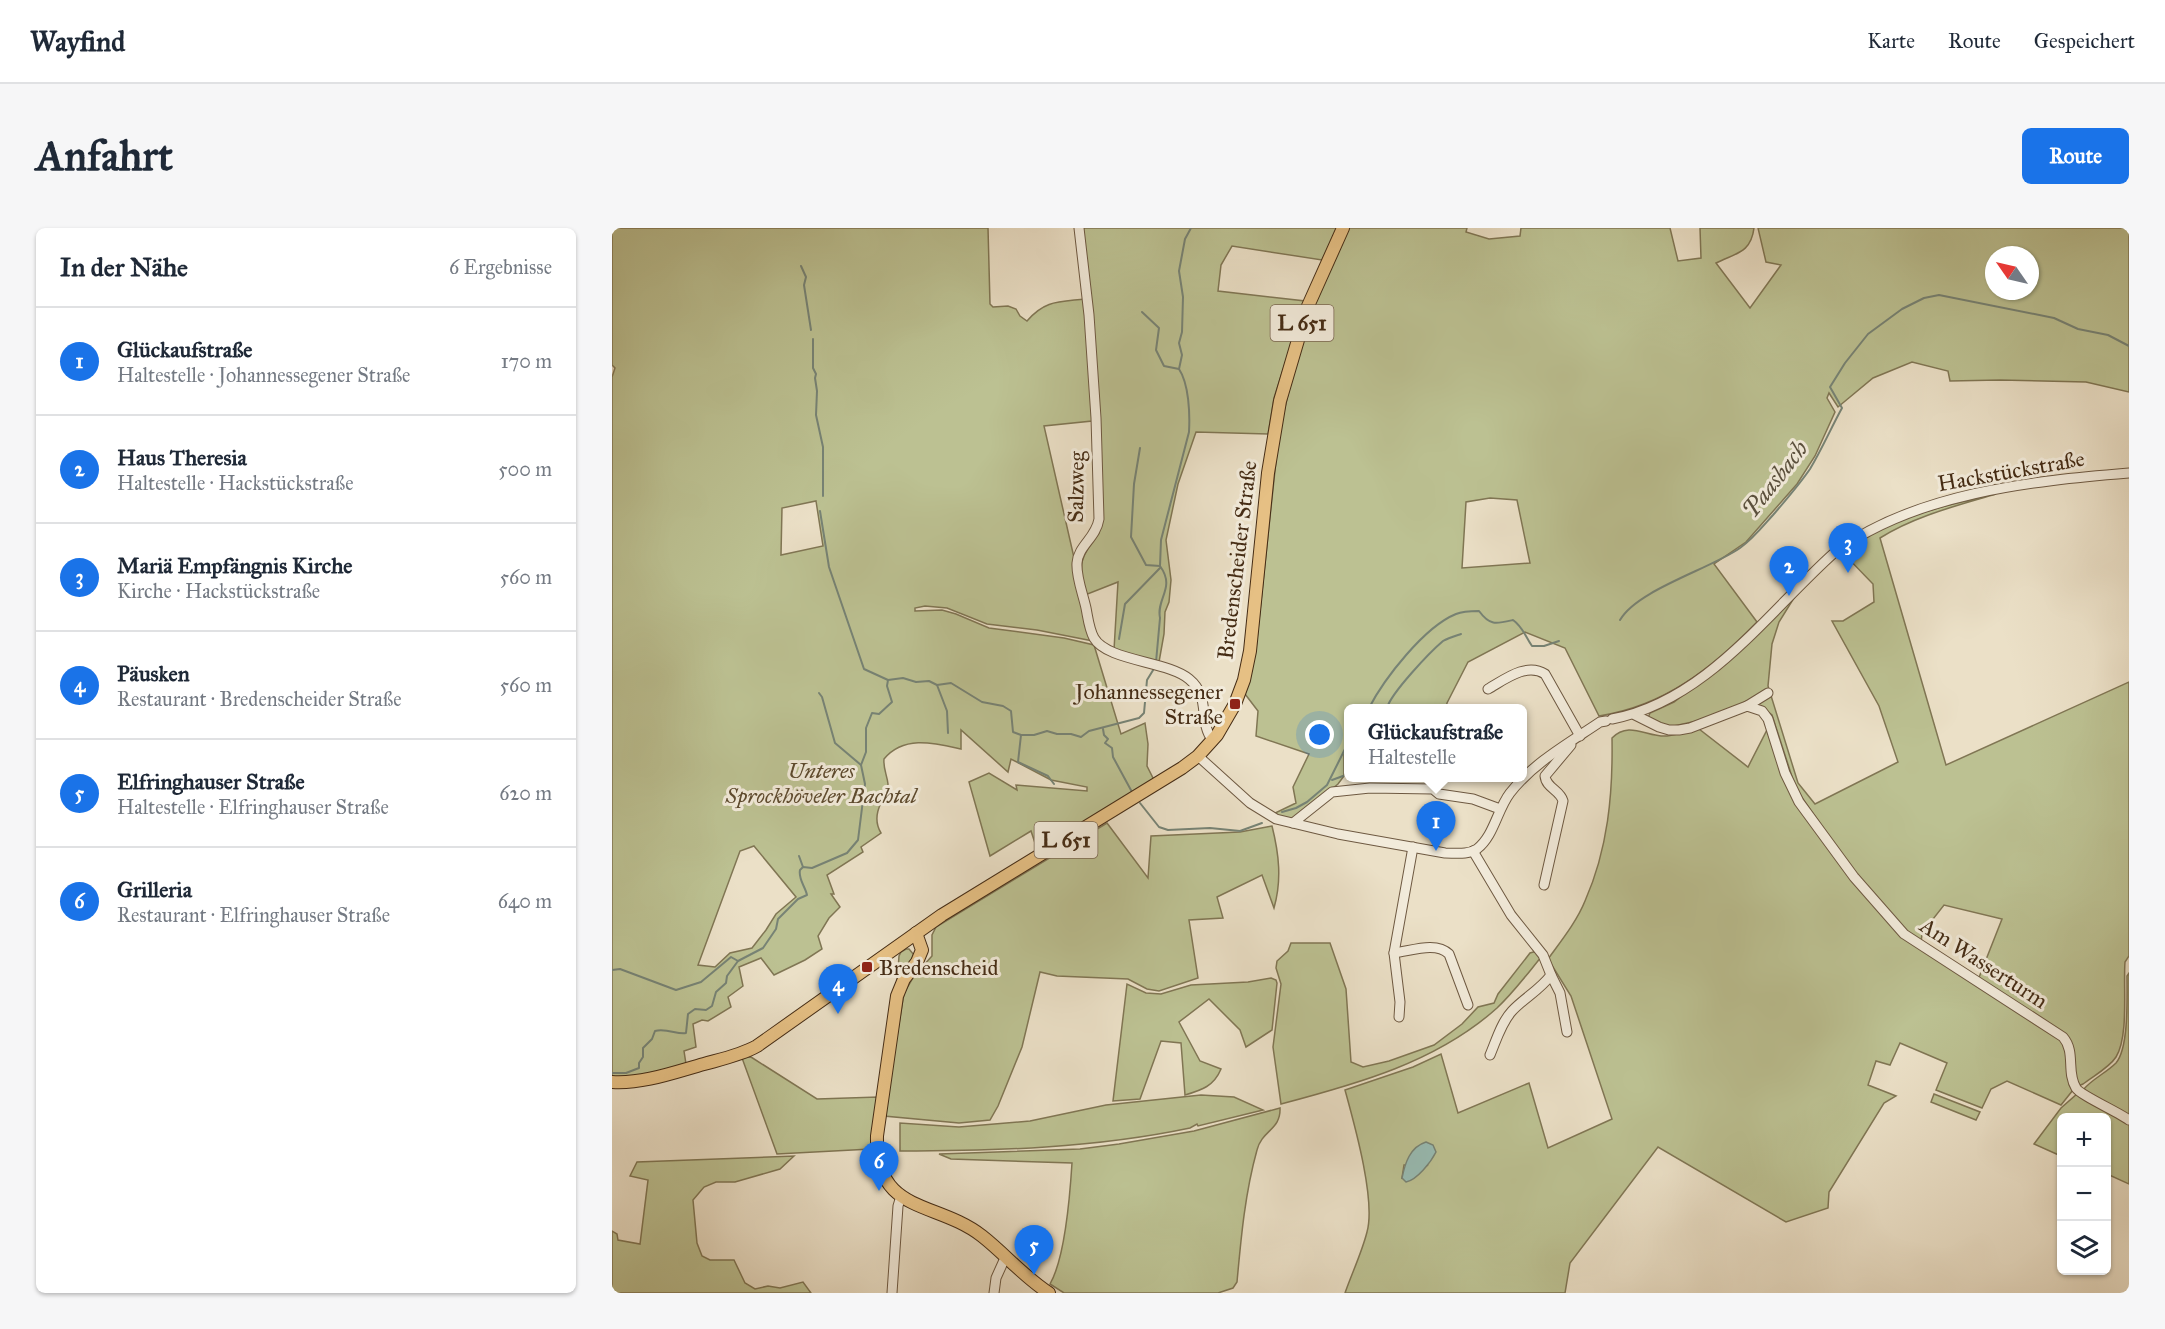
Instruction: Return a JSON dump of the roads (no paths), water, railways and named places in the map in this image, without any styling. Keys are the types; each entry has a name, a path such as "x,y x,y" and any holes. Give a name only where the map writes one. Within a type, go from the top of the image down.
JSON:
{"main road":[{"name":"Bredenscheider Straße","path":"612,1082 623,1083 662,1076 748,1051 764,1042 950,910 1170,777 1198,756 1213,741 1235,704 1247,665 1268,473 1280,400 1308,306 1343,228"},
{"path":"916,933 922,950 921,956 904,979 897,996 877,1136 879,1167 890,1185 902,1196 922,1208 973,1230 1049,1293"}],"street":[{"name":"Salzweg","path":"1079,228 1089,315 1099,519 1096,531 1079,554 1077,569 1091,630 1096,642 1106,648 1123,656 1180,673 1196,686 1205,707 1204,726 1213,741"},
{"name":"Hackstückstraße","path":"1527,775 1600,722 1635,715 1676,696 1749,637 1834,553 1887,521 1931,506 1986,492 2129,473"},
{"path":"1488,689 1513,675 1529,669 1538,670 1545,674 1577,738 1545,776 1548,784 1562,795 1563,801 1544,885"},
{"path":"1635,715 1659,727 1679,730 1747,706 1768,693"},
{"name":"Am Wasserturm","path":"1747,706 1765,714 1785,772 1808,817 1854,877 1904,934 2063,1037 2070,1048 2072,1078 2076,1088 2129,1120"},
{"path":"1198,756 1257,809 1278,820 1445,853 1461,854 1473,851 1505,906 1522,931 1543,955 1560,993 1567,1032"},
{"name":"Hackstückstraße","path":"1473,851 1486,840 1500,809 1509,794 1520,782"},
{"path":"1293,823 1332,792 1370,788 1433,789 1439,794 1473,799 1500,809"},
{"path":"1400,1017 1394,953 1413,847"},
{"path":"1394,953 1435,947 1444,949 1449,954 1468,1005"},
{"path":"1490,1055 1511,1011 1538,990 1551,975"},
{"path":"892,1293 898,1206 902,1196"},
{"path":"994,1293 996,1278 1005,1257"}],"water":[{"path":"1426,1142 1433,1145 1436,1152 1419,1174 1406,1182 1402,1178 1409,1156 1420,1144"}],"waterway":[{"path":"1156,662 1160,611 1166,587 1160,566 1161,540 1189,432 1187,391 1179,369 1182,355 1179,343 1182,332 1183,297 1179,271 1185,239 1191,228"},
{"path":"801,266 806,277 804,285 811,330"},
{"name":"Paasbach","path":"1620,620 1642,599 1727,556 1754,537 1792,492 1819,454 1842,408 1830,387 1845,363 1868,334 1902,309 1924,298 1939,295 2054,318 2078,329 2108,335 2129,346"},
{"path":"1142,312 1159,328 1156,350 1164,366 1179,369"},
{"path":"813,339 813,368 816,374 817,391 816,415 823,447 823,496"},
{"path":"1140,448 1134,484 1131,537 1146,565 1160,566"},
{"path":"820,511 829,567 864,669 888,680"},
{"path":"1119,639 1125,604 1160,568"},
{"name":"Paasbach","path":"1371,704 1384,683 1418,642 1431,630 1459,613 1479,611 1494,623 1513,620 1522,629 1532,646 1544,646 1559,641"},
{"path":"1389,704 1403,683 1429,654 1443,641 1461,634"},
{"path":"612,1073 626,1073 639,1068 643,1048 652,1039 655,1031 686,1033 688,1014 695,1009 706,1010 712,1006 716,992 726,983 727,976 738,961 763,948 776,929 778,919 798,899 807,895 800,870 803,867 812,868 847,853 858,840 865,784 861,765 866,752 866,728 872,713 879,714 892,702 887,686 888,680 903,678 916,682 929,681 937,685 951,683 982,702 1003,706 1011,711 1013,732 1021,735 1034,735 1047,731 1081,737 1089,731 1139,718 1144,713 1147,680 1155,667"},
{"path":"937,685 947,711 948,733"},
{"path":"819,693 835,743 861,765"},
{"name":"Paasbach","path":"1103,729 1108,739 1105,743 1112,748 1113,757 1132,792"},
{"path":"1021,735 1018,762 1048,776 1054,784"},
{"name":"Paasbach","path":"1282,812 1307,802 1327,785 1344,751"},
{"path":"1332,780 1343,776"},
{"name":"Paasbach","path":"1140,803 1159,827 1168,830 1210,828 1240,831 1262,823"},
{"path":"799,856 803,867"},
{"path":"612,970 620,969 676,990 701,982 731,957 738,961"}],"place":[{"name":"Mariä Empfängnis Kirche","path":"1848,573"},
{"name":"Haus Theresia","path":"1789,596"},
{"name":"Johannessegener Straße","path":"1235,704"},
{"name":"Glückaufstraße","path":"1436,851"},
{"name":"Bredenscheid","path":"867,967"},
{"name":"Päusken","path":"838,1014"},
{"name":"Grilleria","path":"879,1191"},
{"name":"Elfringhauser Straße","path":"1034,1275"}],"park label":[{"name":"Unteres Sprockhöveler Bachtal","path":"821,782"}]}
